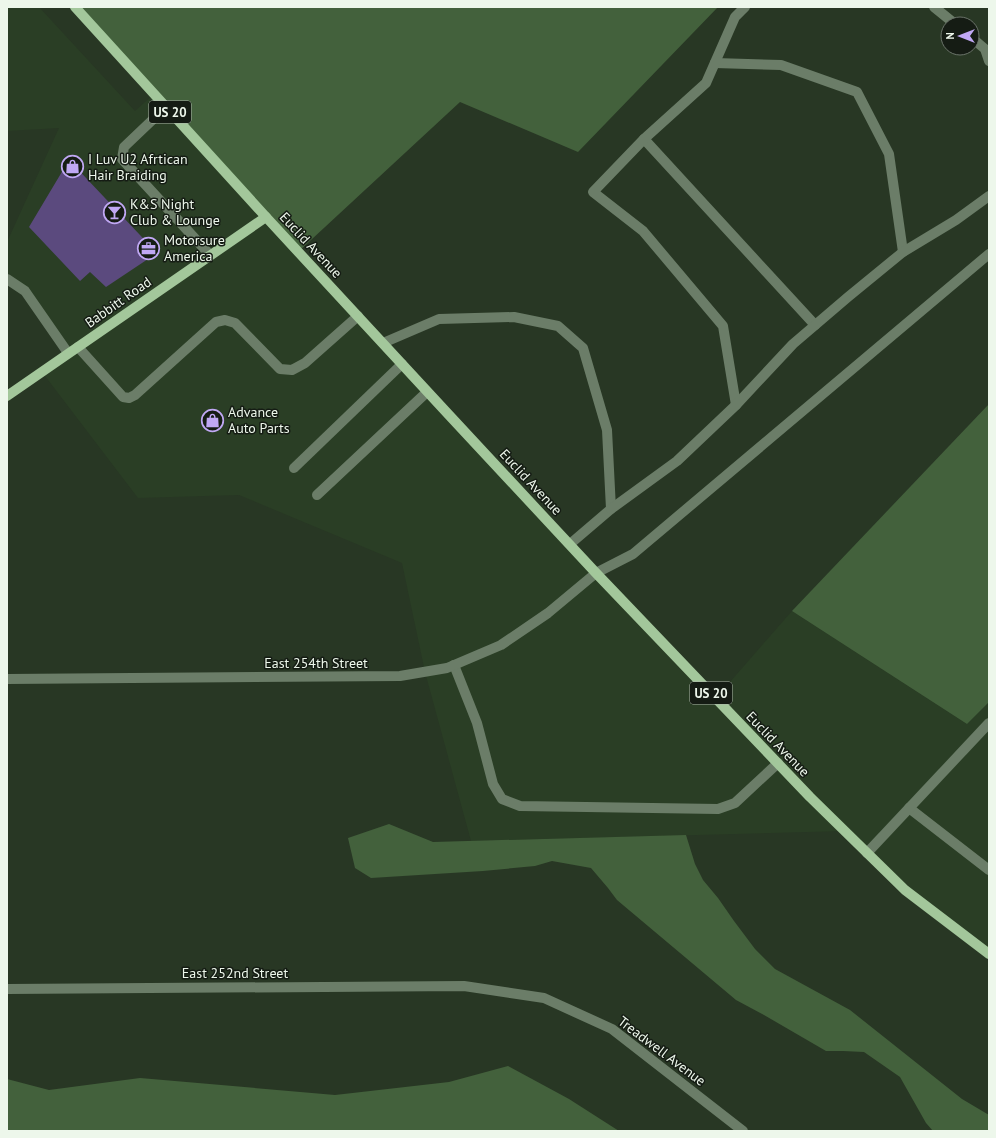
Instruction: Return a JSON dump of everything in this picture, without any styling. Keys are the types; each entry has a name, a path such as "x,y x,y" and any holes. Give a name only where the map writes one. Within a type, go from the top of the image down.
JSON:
{"main road":[{"name":"Euclid Avenue","path":"75,7 427,392 596,573 810,797 905,890 989,953"},
{"name":"Babbitt Road","path":"7,396 266,217"}],"street":[{"path":"736,405 723,326 643,231 593,192 644,139 706,83 734,17 745,7"},
{"path":"934,7 945,16"},
{"path":"980,45 985,49 989,60"},
{"path":"715,63 781,65 857,92 889,154 902,252"},
{"path":"166,107 124,147 122,159 210,255"},
{"path":"644,139 815,325"},
{"path":"570,544 611,509 677,461 736,405 793,344 902,252 956,220 989,196"},
{"name":"East 254th Street","path":"7,679 400,676 447,668 501,645 548,613 596,573 633,554 657,535 989,254"},
{"path":"7,279 25,291 68,353"},
{"path":"78,347 123,397 128,398 135,395 216,322 225,320 235,323 280,369 292,370 305,363 358,316"},
{"path":"383,343 439,319 514,317 558,326 583,348 607,430 611,509"},
{"path":"294,468 402,364"},
{"path":"317,495 427,392"},
{"path":"454,665 477,723 492,784 502,799 520,806 718,809 735,803 778,763"},
{"path":"867,853 989,723"},
{"path":"909,808 989,870"},
{"name":"East 252nd Street","path":"7,989 464,986"},
{"name":"Treadwell Avenue","path":"464,986 544,998 612,1029 743,1131"}],"shaded area":[{"path":"7,7 39,7 135,111 154,94 716,698 792,611 967,724 989,702 989,954 905,890 844,831 471,841 425,672 402,563 239,495 138,498 42,372 68,353 25,291 7,279 7,242 59,128 7,131"},
{"path":"75,7 718,7 578,152 460,102 298,252"},
{"path":"989,404 989,702 967,724 792,611"},
{"path":"389,824 433,842 686,835 695,864 703,880 755,949 775,969 850,1010 962,1099 989,1115 989,1131 933,1131 926,1123 900,1077 864,1052 826,1051 736,1000 617,900 591,868 552,861 535,866 483,871 371,878 355,868 348,838"},
{"path":"508,1066 569,1099 619,1131 7,1131 7,1079 49,1090 140,1078 335,1095 449,1082"}],"building":[{"path":"69,160 157,253 106,287 90,272 80,281 29,227"}],"place":[{"name":"I Luv U2 Afrtican Hair Braiding","path":"73,167"},
{"name":"K&S Night Club & Lounge","path":"114,212"},
{"name":"Motorsure America","path":"148,248"},
{"name":"Advance Auto Parts","path":"212,420"}]}
